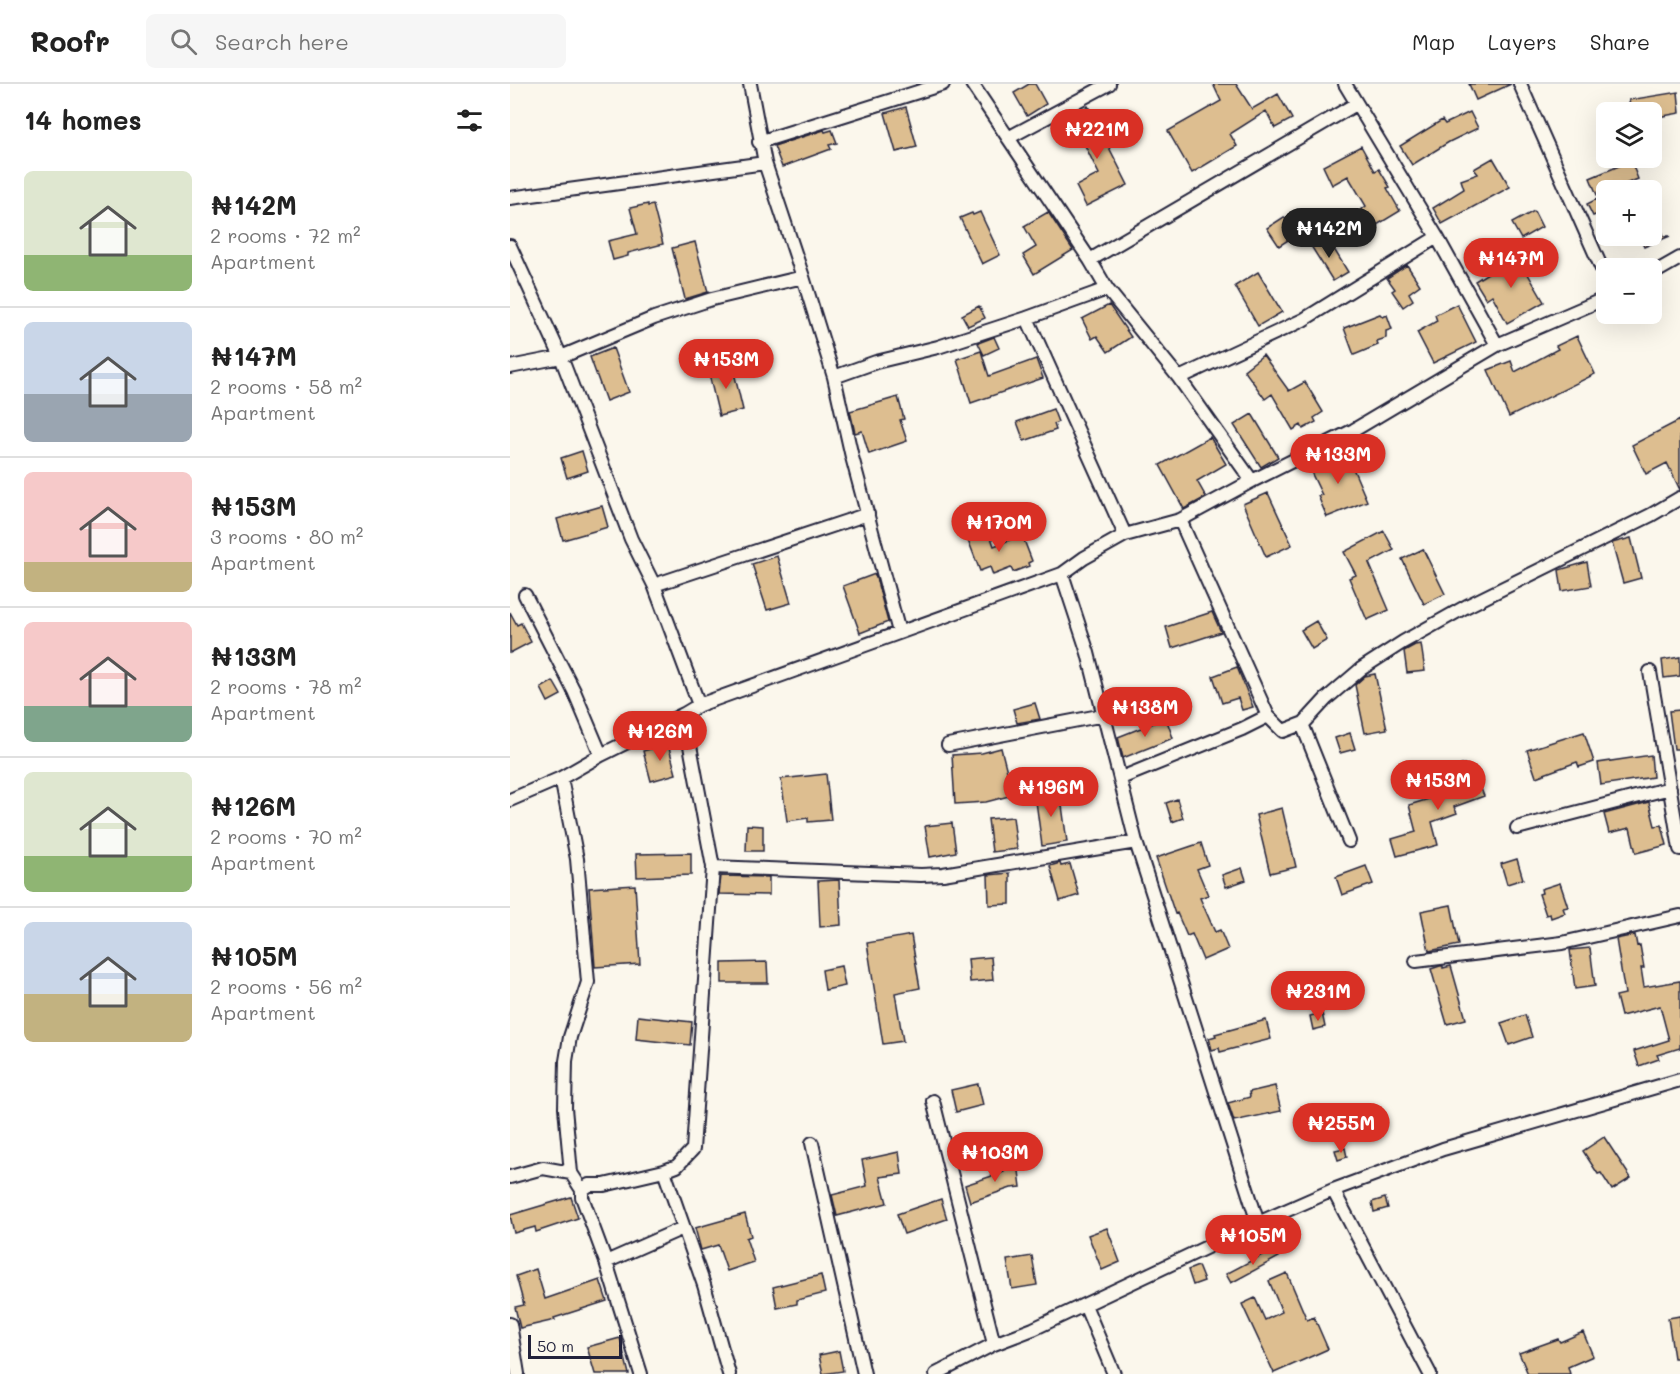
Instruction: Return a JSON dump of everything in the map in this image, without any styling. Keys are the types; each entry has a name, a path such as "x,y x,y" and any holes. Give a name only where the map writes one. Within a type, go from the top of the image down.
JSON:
{"street":[{"path":"750,84 759,142 834,377 852,457 899,632"},
{"path":"759,142 943,84"},
{"path":"972,84 1107,289 1179,378 1251,480"},
{"path":"1008,138 1109,84"},
{"path":"1345,84 1437,237 1497,345"},
{"path":"1520,84 1597,258"},
{"path":"1090,260 1356,104"},
{"path":"510,198 765,163"},
{"path":"1179,378 1303,320 1437,237"},
{"path":"510,246 561,357 631,539 654,585 699,705"},
{"path":"1662,268 1680,258"},
{"path":"510,367 561,357 654,318 712,299 803,277"},
{"path":"834,377 876,362 938,347 1107,289"},
{"path":"510,800 561,778 699,705 1062,574 1084,558 1125,535 1180,520 1251,480 1354,430 1497,345 1596,302"},
{"path":"1027,318 1125,535"},
{"path":"1180,520 1268,716 1283,731 1302,724 1326,699 1361,669 1403,642 1467,606 1651,515 1680,498"},
{"path":"654,585 868,514"},
{"path":"1062,574 1088,653 1136,842 1258,1223"},
{"path":"525,595 574,691 601,755"},
{"path":"1650,672 1680,849"},
{"path":"582,1190 589,1185 604,1185 664,1172 677,1166 693,1149 713,867 684,714"},
{"path":"948,745 1104,715"},
{"path":"1121,778 1242,729 1268,716"},
{"path":"1302,724 1349,841"},
{"path":"561,778 577,859 588,982 570,1038 566,1061 565,1108 571,1173 582,1190 582,1197 606,1262 641,1374"},
{"path":"1517,828 1670,788"},
{"path":"713,867 943,874 1136,842"},
{"path":"1416,961 1562,943 1680,916"},
{"path":"936,1374 994,1344 1033,1329 1333,1190 1443,1149 1680,1080"},
{"path":"933,1101 994,1344"},
{"path":"812,1143 864,1374"},
{"path":"510,1177 543,1168 571,1173"},
{"path":"664,1172 704,1285 729,1374"},
{"path":"1333,1190 1430,1374"},
{"path":"606,1262 684,1228"},
{"path":"1084,1305 1114,1374"},
{"path":"510,1324 518,1374"}],"building":[{"path":"1029,84 1035,84 1046,104 1027,116 1014,93"},
{"path":"1213,84 1236,84 1252,109 1278,94 1292,119 1275,128 1266,111 1230,134 1237,146 1192,173 1168,131 1221,101"},
{"path":"1469,84 1511,84 1476,100"},
{"path":"1678,92 1680,113 1662,116 1662,102 1629,102 1629,100"},
{"path":"1088,106 1128,185 1086,206 1076,186 1099,174 1070,115"},
{"path":"906,107 917,147 896,152 885,113"},
{"path":"1470,112 1478,128 1449,142 1412,165 1400,146 1442,120 1445,124"},
{"path":"824,130 825,132 832,130 837,143 829,145 831,149 782,167 774,146"},
{"path":"1361,146 1375,171 1379,169 1390,187 1387,188 1400,211 1372,228 1361,210 1366,206 1348,176 1332,185 1323,166"},
{"path":"1493,158 1510,187 1442,224 1433,208 1464,189 1461,180 1478,174 1474,169"},
{"path":"1614,168 1634,168 1638,179 1596,180 1596,193 1590,178"},
{"path":"1596,200 1596,215 1593,216 1587,204"},
{"path":"648,204 648,206 653,205 663,244 628,253 628,256 613,260 608,241 637,234 630,208"},
{"path":"1534,211 1542,227 1521,239 1512,223"},
{"path":"980,212 1000,255 982,264 960,218"},
{"path":"1048,212 1073,250 1034,274 1023,255 1036,247 1024,226"},
{"path":"1284,217 1296,235 1279,246 1267,228"},
{"path":"1326,236 1348,272 1333,281 1311,246"},
{"path":"695,242 708,292 685,299 672,248"},
{"path":"1517,255 1544,302 1507,323 1492,295 1486,299 1475,281"},
{"path":"1407,265 1420,285 1409,293 1413,300 1403,307 1392,291 1395,289 1387,278"},
{"path":"1258,272 1282,312 1258,326 1235,286"},
{"path":"1457,304 1476,342 1433,363 1417,332 1437,321 1435,315"},
{"path":"1109,305 1131,337 1108,352 1097,336 1092,339 1082,319"},
{"path":"979,306 985,318 968,326 962,315"},
{"path":"1380,314 1383,317 1387,315 1392,329 1386,331 1386,338 1377,341 1378,345 1354,355 1344,328"},
{"path":"1577,336 1595,374 1509,417 1488,370 1511,361 1515,372 1558,349 1556,346"},
{"path":"994,337 999,348 984,355 978,343"},
{"path":"613,348 629,392 606,401 590,357"},
{"path":"981,351 989,376 1036,359 1043,378 971,403 957,359"},
{"path":"1263,355 1289,391 1305,382 1323,412 1314,418 1316,422 1303,429 1301,425 1293,430 1272,394 1265,399 1244,370"},
{"path":"732,364 743,410 719,416 708,370"},
{"path":"898,397 904,419 900,420 907,441 869,454 862,431 855,433 850,411"},
{"path":"1053,409 1058,422 1054,424 1056,430 1024,441 1017,422"},
{"path":"1252,414 1278,457 1261,467 1234,425"},
{"path":"1680,420 1680,490 1667,463 1646,474 1632,445"},
{"path":"1210,437 1226,464 1197,481 1206,497 1184,509 1160,465"},
{"path":"582,451 588,471 567,478 561,458"},
{"path":"1346,452 1367,501 1327,517 1318,496 1322,495 1310,470"},
{"path":"1268,493 1292,545 1266,557 1243,504"},
{"path":"602,506 608,527 563,540 557,519"},
{"path":"988,529 994,546 1022,535 1032,561 1028,563 1029,566 1013,572 1011,568 993,575 990,567 980,571 967,537"},
{"path":"1384,531 1394,550 1369,563 1389,610 1367,620 1349,578 1356,575 1344,552"},
{"path":"1631,538 1641,578 1623,583 1612,543"},
{"path":"1423,549 1445,594 1424,604 1402,559"},
{"path":"777,556 791,603 767,610 752,564"},
{"path":"1587,562 1591,586 1562,591 1559,570"},
{"path":"875,574 888,622 860,633 843,586"},
{"path":"510,612 517,625 521,623 531,642 510,653"},
{"path":"1212,612 1221,632 1172,648 1166,627"},
{"path":"1316,621 1327,640 1312,649 1301,630"},
{"path":"1421,644 1425,671 1407,673 1404,651"},
{"path":"1680,657 1680,676 1664,678 1662,660"},
{"path":"1237,667 1253,707 1242,710 1238,698 1222,703 1213,676"},
{"path":"1375,674 1387,729 1365,733 1355,685 1365,676"},
{"path":"553,681 561,695 548,702 541,688"},
{"path":"1035,703 1040,719 1017,723 1013,709"},
{"path":"1680,710 1680,749 1674,749 1669,711"},
{"path":"1166,718 1173,738 1123,758 1118,737"},
{"path":"1584,732 1594,762 1579,767 1577,762 1536,777 1527,750"},
{"path":"1350,733 1355,749 1340,753 1335,738"},
{"path":"668,744 676,774 651,781 643,751"},
{"path":"1001,748 1013,795 986,802 955,804 952,755 982,753"},
{"path":"1651,755 1653,777 1601,785 1598,763"},
{"path":"1464,764 1471,782 1477,779 1484,796 1454,807 1457,813 1432,822 1438,845 1397,856 1392,839 1416,832 1409,805 1452,789 1445,772"},
{"path":"826,774 831,820 808,822 808,818 787,821 781,779"},
{"path":"1060,791 1067,842 1042,846 1035,794"},
{"path":"1177,799 1183,818 1172,822 1166,803"},
{"path":"1649,802 1655,826 1662,825 1667,845 1636,853 1630,828 1609,833 1604,814"},
{"path":"1282,808 1296,867 1270,873 1256,815"},
{"path":"1013,817 1017,849 992,852 988,819"},
{"path":"952,823 956,852 930,857 925,826"},
{"path":"747,825 763,826 763,851 746,851"},
{"path":"1201,843 1208,865 1197,869 1208,895 1200,898 1215,932 1220,930 1228,949 1203,960 1192,934 1187,936 1177,913 1175,914 1156,858"},
{"path":"691,853 691,875 637,877 636,854"},
{"path":"1517,859 1523,879 1507,884 1501,864"},
{"path":"1060,863 1061,866 1070,864 1079,895 1060,901 1050,866"},
{"path":"1366,866 1373,884 1342,895 1336,877"},
{"path":"1242,868 1246,880 1226,887 1222,875"},
{"path":"1010,873 1010,904 989,905 988,875"},
{"path":"721,876 769,877 769,895 719,894"},
{"path":"839,880 841,925 820,927 818,881"},
{"path":"1560,883 1568,907 1563,908 1565,913 1551,918 1550,914 1546,915 1539,894 1542,893 1541,889"},
{"path":"635,885 640,964 595,967 589,888"},
{"path":"1451,905 1459,945 1429,951 1421,911"},
{"path":"911,935 920,988 895,993 903,1041 883,1044 867,943"},
{"path":"1635,935 1637,946 1640,945 1644,968 1641,968 1644,987 1680,981 1680,1048 1657,1055 1659,1059 1639,1066 1634,1051 1669,1040 1660,1006 1621,1016 1616,996 1625,994 1616,939"},
{"path":"1590,948 1595,986 1575,989 1570,950"},
{"path":"991,957 993,980 970,982 968,959"},
{"path":"767,962 768,983 722,983 722,963"},
{"path":"841,966 845,986 825,990 822,970"},
{"path":"1440,966 1443,968 1451,966 1466,1019 1447,1024 1431,969"},
{"path":"1322,1013 1325,1027 1313,1030 1310,1016"},
{"path":"1525,1015 1532,1037 1509,1045 1501,1023"},
{"path":"638,1016 692,1022 690,1045 636,1039"},
{"path":"1266,1020 1271,1039 1220,1052 1219,1048 1212,1050 1209,1038 1216,1036 1215,1034"},
{"path":"978,1084 983,1105 956,1112 951,1090"},
{"path":"1275,1086 1281,1111 1234,1121 1228,1103 1250,1097 1249,1092"},
{"path":"1604,1137 1631,1178 1612,1190 1583,1151"},
{"path":"1345,1148 1347,1157 1338,1160 1335,1150"},
{"path":"899,1152 902,1174 880,1177 887,1203 837,1216 832,1195 867,1186 862,1160"},
{"path":"1018,1163 1021,1187 1011,1188 970,1202 965,1185 1004,1172 1003,1164"},
{"path":"571,1197 578,1218 536,1232 535,1227 514,1233 510,1215"},
{"path":"1385,1198 1388,1208 1374,1212 1372,1202"},
{"path":"941,1199 947,1219 904,1234 897,1214"},
{"path":"745,1214 751,1236 746,1238 754,1262 727,1271 718,1245 701,1250 695,1228"},
{"path":"1107,1228 1120,1262 1102,1270 1088,1235"},
{"path":"1275,1248 1279,1257 1231,1283 1226,1274"},
{"path":"1032,1256 1037,1285 1012,1289 1007,1260"},
{"path":"1198,1266 1204,1281 1193,1285 1188,1270"},
{"path":"536,1269 545,1299 600,1280 607,1301 554,1318 555,1320 520,1328 515,1307 524,1305 516,1276"},
{"path":"1287,1273 1307,1320 1314,1317 1328,1349 1274,1373 1242,1304 1255,1298 1265,1320 1282,1312 1269,1281"},
{"path":"821,1275 825,1293 797,1300 797,1304 777,1308 773,1287"},
{"path":"1680,1316 1680,1358 1674,1358 1668,1318"},
{"path":"1583,1332 1593,1356 1568,1367 1570,1374 1528,1374 1519,1353 1558,1339 1560,1342"},
{"path":"620,1338 629,1374 595,1374 587,1347"},
{"path":"839,1351 843,1371 823,1374 819,1355"}]}
